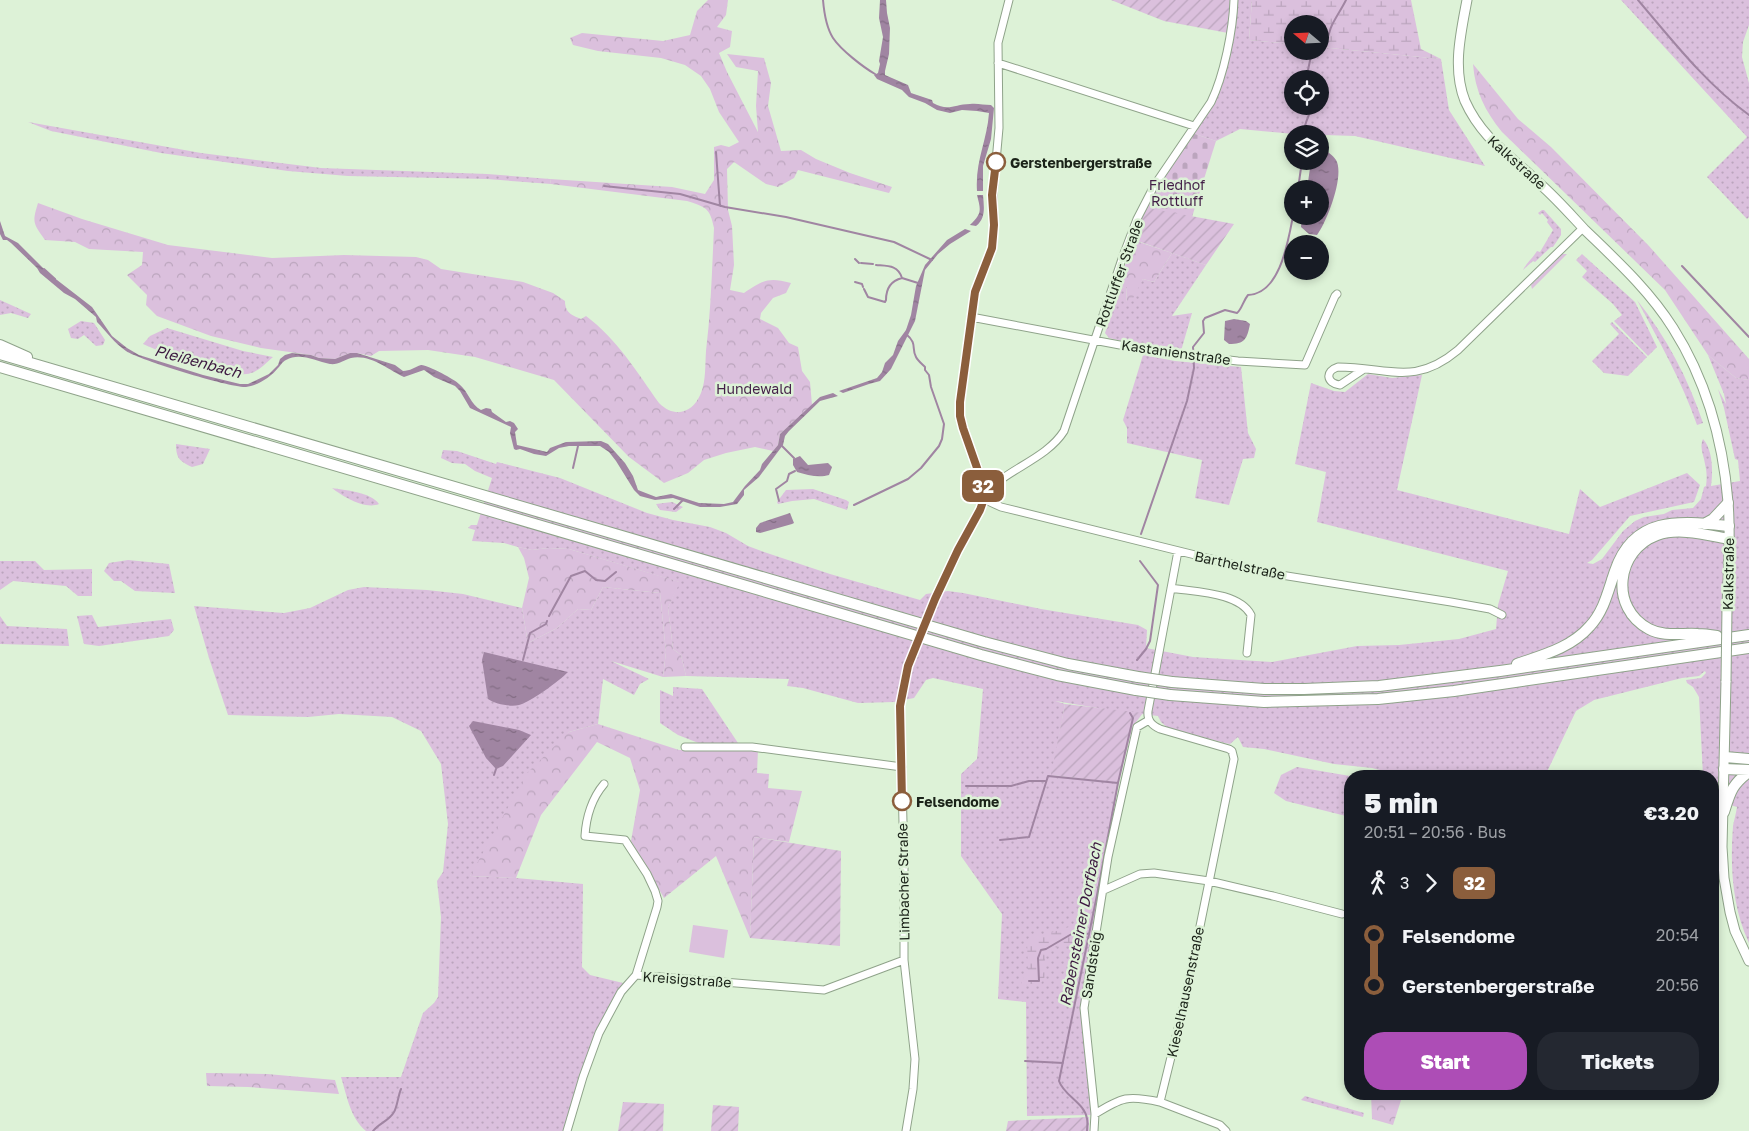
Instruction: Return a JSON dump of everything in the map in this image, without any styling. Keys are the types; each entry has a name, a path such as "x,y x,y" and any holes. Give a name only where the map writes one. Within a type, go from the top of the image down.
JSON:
{"highway":[{"path":"0,345 10,348 48,368"},
{"path":"0,354 1002,648 1076,666 1138,677 1172,682 1264,688 1338,688 1426,681 1749,635"},
{"path":"0,367 981,655 1057,675 1136,690 1170,695 1264,702 1378,699 1454,691 1749,648"},
{"path":"0,375 26,375"},
{"path":"1704,524 1713,520 1728,503"},
{"path":"1500,671 1565,646 1589,627 1599,615 1620,558 1636,536 1646,530 1666,525 1704,524 1729,526"},
{"path":"1728,638 1699,634 1662,633 1650,630 1640,624 1629,610 1622,581 1629,557 1648,539 1659,534 1678,532 1703,534 1729,540"},
{"path":"1732,651 1749,656"},
{"path":"1725,757 1749,759"},
{"path":"1724,769 1749,771"},
{"path":"1724,812 1734,784 1749,771"}],"main road":[{"name":"Kalkstraße","path":"1467,0 1458,64 1464,99 1473,115 1487,136 1503,153 1550,193 1658,306 1688,355 1702,385 1712,416 1723,462 1729,526 1722,847 1728,905 1735,931 1749,961"}],"street":[{"path":"985,496 960,416 960,402 975,292 992,248 994,225 992,195 999,128 998,43 1009,0"},
{"name":"Rottluffer Straße","path":"985,496 995,484 1060,438 1064,431 1137,219 1154,186 1211,102 1222,76 1234,0"},
{"path":"998,62 1194,126"},
{"path":"1364,369 1411,372 1440,364 1458,350 1583,228"},
{"name":"Kastanienstraße","path":"971,317 1157,352 1238,361 1305,365 1335,296 1338,294"},
{"name":"Barthelstraße","path":"985,496 990,502 1001,508 1268,573 1451,602 1490,609 1502,615"},
{"name":"Limbacher Straße","path":"906,1131 913,1089 914,1060 904,960 900,706 908,666 935,599 958,550 980,510 985,496"},
{"path":"1149,720 1148,711 1178,551"},
{"path":"1171,588 1231,598 1243,604 1251,615 1247,653"},
{"name":"Kieselhausenstraße","path":"1149,720 1160,729 1229,748 1234,755 1185,1000 1160,1102"},
{"name":"Sandsteig","path":"1094,1131 1084,1008 1108,857 1135,733 1140,724 1149,720"},
{"path":"684,747 752,747 902,767"},
{"path":"604,784 593,803 586,822 585,836 625,840 646,874 658,901 636,975"},
{"path":"1104,890 1140,874 1154,873 1209,881 1342,914"},
{"name":"Kreisigstraße","path":"567,1131 583,1076 599,1033 621,992 636,975 824,990 904,960"},
{"path":"1094,1114 1113,1103 1128,1098 1160,1102 1220,1125 1226,1131"}],"green space":[{"name":"Hundewald","path":"708,0 728,0 726,15 717,27 732,31 730,47 719,53 758,132 756,106 758,71 736,67 727,54 764,58 771,83 768,106 781,151 801,150 816,159 850,173 892,187 889,193 798,170 794,178 778,187 766,184 734,162 727,169 728,210 732,226 734,265 730,290 744,293 771,280 791,283 786,293 773,298 761,313 760,319 778,328 789,343 798,347 802,371 810,382 812,405 780,434 778,445 773,451 755,447 726,453 704,460 688,473 664,483 629,457 554,380 475,357 428,350 379,351 371,356 350,353 335,359 319,358 311,355 261,348 211,336 157,316 146,305 147,295 127,275 142,265 143,252 89,249 75,242 45,240 35,223 34,219 38,203 82,219 168,245 272,258 344,255 416,257 428,260 441,269 523,282 553,293 565,301 568,311 575,316 581,319 586,316 617,345 659,403 671,411 683,412 698,400 705,378 714,228 709,212 699,205 687,201 551,184 550,179 672,187 705,194 714,180 714,147 721,145 729,147 739,142 719,112 710,89 701,76 685,65 661,58 598,51 573,45 570,38 582,33 663,41 690,35 697,11"},
{"path":"1111,0 1230,0 1228,33 1164,21"},
{"path":"1237,0 1252,0 1249,40 1284,43 1284,60 1329,60 1329,48 1441,59 1449,110 1485,166 1355,136 1329,135 1329,125 1284,125 1284,133 1240,129 1216,141 1192,133 1219,91 1225,76 1237,10"},
{"path":"1252,0 1411,0 1421,49 1441,59 1329,48 1329,15 1284,15 1284,43 1249,40"},
{"path":"1621,0 1749,0 1749,25 1743,42 1742,57 1749,83 1749,217 1747,219 1707,177 1747,137"},
{"path":"1473,64 1518,119 1551,147 1649,246 1749,359 1749,380 1736,378 1708,355 1665,290 1502,132 1482,100 1476,83"},
{"path":"28,122 201,153 321,168 487,174 550,179 551,184 487,179 348,176 288,171 161,153 51,131"},
{"name":"Friedhof Rottluff","path":"1192,133 1216,141 1192,217 1145,208 1155,187"},
{"path":"1142,207 1234,224 1206,265 1129,238"},
{"path":"1542,210 1561,229 1561,235 1553,247 1523,270 1537,251 1540,252 1553,230 1542,213 1540,215 1538,213"},
{"path":"1133,240 1172,253 1154,282 1143,279 1130,304 1126,303 1127,287 1118,288"},
{"path":"1172,253 1206,265 1172,316 1192,313 1181,351 1153,348 1109,338 1105,333 1121,288 1127,286 1126,302 1143,279 1154,282"},
{"path":"1562,254 1567,254 1532,289 1531,285"},
{"path":"1582,254 1635,302 1657,347 1648,356 1614,321 1622,315 1613,304 1582,277 1587,271 1576,260"},
{"path":"0,300 31,314 28,318 11,313 0,315"},
{"path":"1637,300 1658,329 1676,359 1691,390 1703,423 1697,425 1677,377"},
{"path":"81,321 94,323 105,340 103,345 96,346 84,335 78,339 71,338 68,329"},
{"path":"1612,322 1647,357 1628,376 1604,373 1592,361 1619,334 1610,324"},
{"path":"167,328 243,351 273,357 254,372 228,373 197,365 143,344 150,336"},
{"path":"1143,355 1175,361 1241,367 1248,433 1256,449 1254,458 1243,459 1229,505 1195,498 1202,460 1127,443 1127,428 1123,420"},
{"path":"1708,355 1736,378 1749,380 1749,943 1739,915 1732,871 1733,826 1737,807 1719,802 1719,770 1703,770 1699,697 1686,680 1701,678 1706,673 1705,671 1699,676 1682,678 1594,700 1576,711 1548,770 1380,770 1334,764 1264,749 1243,747 1238,737 1230,744 1168,728 1161,722 1158,716 1055,701 1065,704 1052,775 1118,783 1083,1011 1091,1115 1027,1116 1026,1002 998,999 1002,914 961,856 961,774 977,759 983,689 933,678 926,680 914,698 894,702 858,703 803,688 787,686 789,679 686,676 681,655 673,649 668,608 679,582 569,549 548,548 532,550 504,543 472,541 475,530 468,528 471,525 477,525 492,478 475,471 465,464 452,463 441,458 443,450 457,451 496,464 497,462 560,478 647,513 710,527 726,533 748,546 767,553 830,574 920,600 926,594 948,591 963,593 1041,609 1138,625 1147,630 1146,648 1193,657 1272,662 1357,646 1399,645 1459,639 1496,629 1498,605 1508,571 1317,522 1326,472 1295,464 1311,383 1334,391 1345,392 1368,374 1392,378 1422,375 1397,490 1569,534 1580,489 1600,507 1687,473 1700,485 1694,502 1630,516 1592,560 1587,563 1593,564 1602,559 1623,531 1635,521 1644,517 1664,514 1672,510 1693,508 1701,499 1707,478 1702,448 1703,439 1709,449 1712,468 1711,486 1740,481 1738,460 1735,459 1718,389 1726,404 1724,394"},
{"path":"176,444 210,449 203,464 192,467 180,459"},
{"path":"332,488 364,494 379,504 361,504"},
{"path":"813,489 846,500 849,502 847,510 814,499 778,504 777,502 786,490"},
{"path":"672,502 683,507 676,512 660,510 656,504"},
{"path":"518,547 532,550 548,548 569,549 680,582 668,608 673,649 681,655 686,676 663,677 666,652 660,593 603,587 591,610 578,609 557,628 528,643 522,608 529,578 524,558"},
{"path":"128,560 169,564 175,593 135,591 121,581 114,581 104,571 109,563"},
{"path":"0,561 35,561 44,570 92,569 92,596 78,596 66,586 13,581 0,590"},
{"path":"364,587 463,594 522,608 528,643 557,628 578,609 591,610 603,587 660,593 666,652 663,677 611,661 649,679 640,684 634,695 603,679 598,724 569,732 470,876 583,884 582,967 590,975 623,983 565,1131 366,1131 356,1120 350,1106 341,1077 401,1077 423,1013 438,997 441,917 437,881 443,872 448,824 441,764 421,731 392,717 339,714 308,717 228,715 194,606 284,613 310,608 348,590"},
{"path":"92,615 98,627 171,619 174,630 169,636 99,646 84,644 77,616"},
{"path":"0,616 7,626 67,629 69,646 0,644"},
{"path":"673,687 702,689 738,743 701,744 678,735 660,723 660,690 673,696"},
{"path":"1065,704 1143,713 1133,726 1118,783 1051,775"},
{"path":"598,724 679,750 758,750 757,773 769,774 768,788 802,791 789,842 754,837 750,938 716,856 664,898 631,841 640,790 630,758 597,742 541,815 516,878 470,876 527,773 569,732"},
{"path":"1297,767 1344,775 1344,816 1286,801 1274,793 1281,775"},
{"path":"754,837 841,851 840,946 750,938"},
{"path":"693,925 728,930 724,958 689,952"},
{"path":"1072,926 1080,929 1079,942 1074,946 1062,944 1053,949 1047,954 1045,959 1045,973 1041,983 1029,984 1023,987 1021,981 1028,973 1027,940 1032,935 1044,935"},
{"path":"206,1073 267,1074 335,1080 339,1094 207,1086"},
{"path":"1305,1096 1364,1113 1363,1117 1301,1100"},
{"path":"1371,1100 1401,1100 1393,1125 1372,1119"},
{"path":"623,1102 664,1104 663,1131 618,1131"},
{"path":"713,1105 739,1107 738,1131 711,1131"},
{"path":"1089,1117 1089,1131 1006,1131 1008,1121"}],"water":[{"path":"880,0 886,0 890,28 889,54 885,75 908,85 911,93 932,100 933,103 939,106 975,104 991,105 994,108 991,139 983,166 983,191 977,191 977,180 989,113 962,110 950,113 937,110 909,97 902,90 877,79 874,75 878,73 883,37 879,18"},
{"path":"1329,153 1331,154 1336,160 1338,176 1337,187 1329,212 1329,180 1308,180 1310,170 1329,170"},
{"path":"977,195 983,195 984,208 983,216 976,226 970,225 980,212"},
{"path":"0,221 5,236 18,243 48,273 92,307 112,336 139,355 203,375 240,384 248,384 269,374 278,365 280,359 292,353 335,359 350,353 357,353 395,365 403,371 424,365 457,382 474,405 481,410 491,409 492,412 506,422 514,423 518,429 515,432 517,445 547,452 550,448 566,442 601,441 608,444 625,463 633,476 638,490 656,497 671,494 699,503 724,504 733,502 778,445 780,434 820,397 833,393 838,396 820,401 789,431 785,436 783,445 759,477 744,490 744,495 737,504 720,507 700,507 673,498 655,500 640,496 609,452 600,446 569,446 559,448 546,456 514,449 510,433 511,427 470,408 455,386 434,377 424,370 404,377 379,363 365,358 351,358 330,364 297,357 285,361 264,381 246,387 166,367 134,355 114,341 97,322 96,317 40,273 11,243 3,240 0,234"},
{"path":"1301,225 1323,225 1317,235 1309,234"},
{"path":"965,229 971,231 938,254 925,270 915,321 891,369 880,381 843,393 839,391 877,378 882,372 885,363 893,355 898,341 906,330 911,315 916,286 925,265 947,240"},
{"path":"1234,319 1246,321 1250,324 1248,333 1242,342 1229,344 1224,340 1225,321"},
{"path":"800,456 808,465 828,463 832,467 829,475 817,476 797,472 793,465 793,459"},
{"path":"790,513 794,523 760,533 756,532 756,528 760,523"},
{"path":"484,652 568,672 545,691 524,703 511,706 499,704 488,699 482,660"},
{"path":"473,721 519,730 531,735 503,766 496,769 486,758 469,726"}],"waterway":[{"path":"823,0 827,24 833,38 852,58 875,74"},
{"name":"Rabensteiner Dorfbach","path":"1329,33 1346,0"},
{"path":"1638,0 1704,76 1749,115"},
{"name":"Rabensteiner Dorfbach","path":"1308,70 1310,60"},
{"name":"Rabensteiner Dorfbach","path":"1306,125 1309,115"},
{"path":"716,152 720,206"},
{"name":"Rabensteiner Dorfbach","path":"1299,180 1301,170"},
{"path":"604,186 680,194 725,207 786,217 894,242 932,260"},
{"name":"Rabensteiner Dorfbach","path":"1141,534 1187,401 1194,368 1193,347 1204,333 1203,321 1205,318 1225,310 1237,313 1248,295 1259,292 1268,286 1281,265 1291,225"},
{"path":"855,259 859,263"},
{"path":"861,263 873,264"},
{"path":"876,265 895,268 902,278 918,283"},
{"path":"1682,266 1749,337"},
{"name":"Pleißenbach","path":"44,269 55,279"},
{"path":"864,289 868,297 885,302 890,286 894,281 902,278"},
{"path":"855,282 862,284 863,287"},
{"path":"854,505 908,479 921,468 939,446 942,439 944,424 931,387 929,375 916,357 913,343 906,334"},
{"path":"573,468 578,446"},
{"path":"782,446 794,458"},
{"path":"779,501 776,489 787,481 789,474 795,471"},
{"path":"674,509 683,500"},
{"name":"Rabensteiner Dorfbach","path":"1137,660 1150,641 1158,585 1140,561"},
{"path":"549,616 571,576 585,571 596,580 605,581 616,572"},
{"path":"523,660 530,633 546,624 547,621"},
{"name":"Rabensteiner Dorfbach","path":"1087,1131 1085,1113 1079,1104 1065,1091 1059,1081 1118,783 1133,718 1130,713"},
{"path":"494,775 496,769"},
{"path":"1000,840 1029,837 1048,776 1118,783"},
{"path":"966,786 1011,786 1029,781 1045,781"},
{"path":"1029,981 1039,981 1038,958 1041,950 1075,932 1089,934"},
{"path":"1025,1061 1063,1063"},
{"path":"373,1131 394,1112 401,1089"}],"bus line":[{"name":"32","path":"902,801 900,706 908,666 935,599 958,550 980,510 985,496 963,428 960,416 960,402 975,292 992,248 994,225 992,195 996,162"}],"place":[{"name":"Gerstenbergerstraße","path":"996,162"},
{"name":"Felsendome","path":"902,801"}]}
